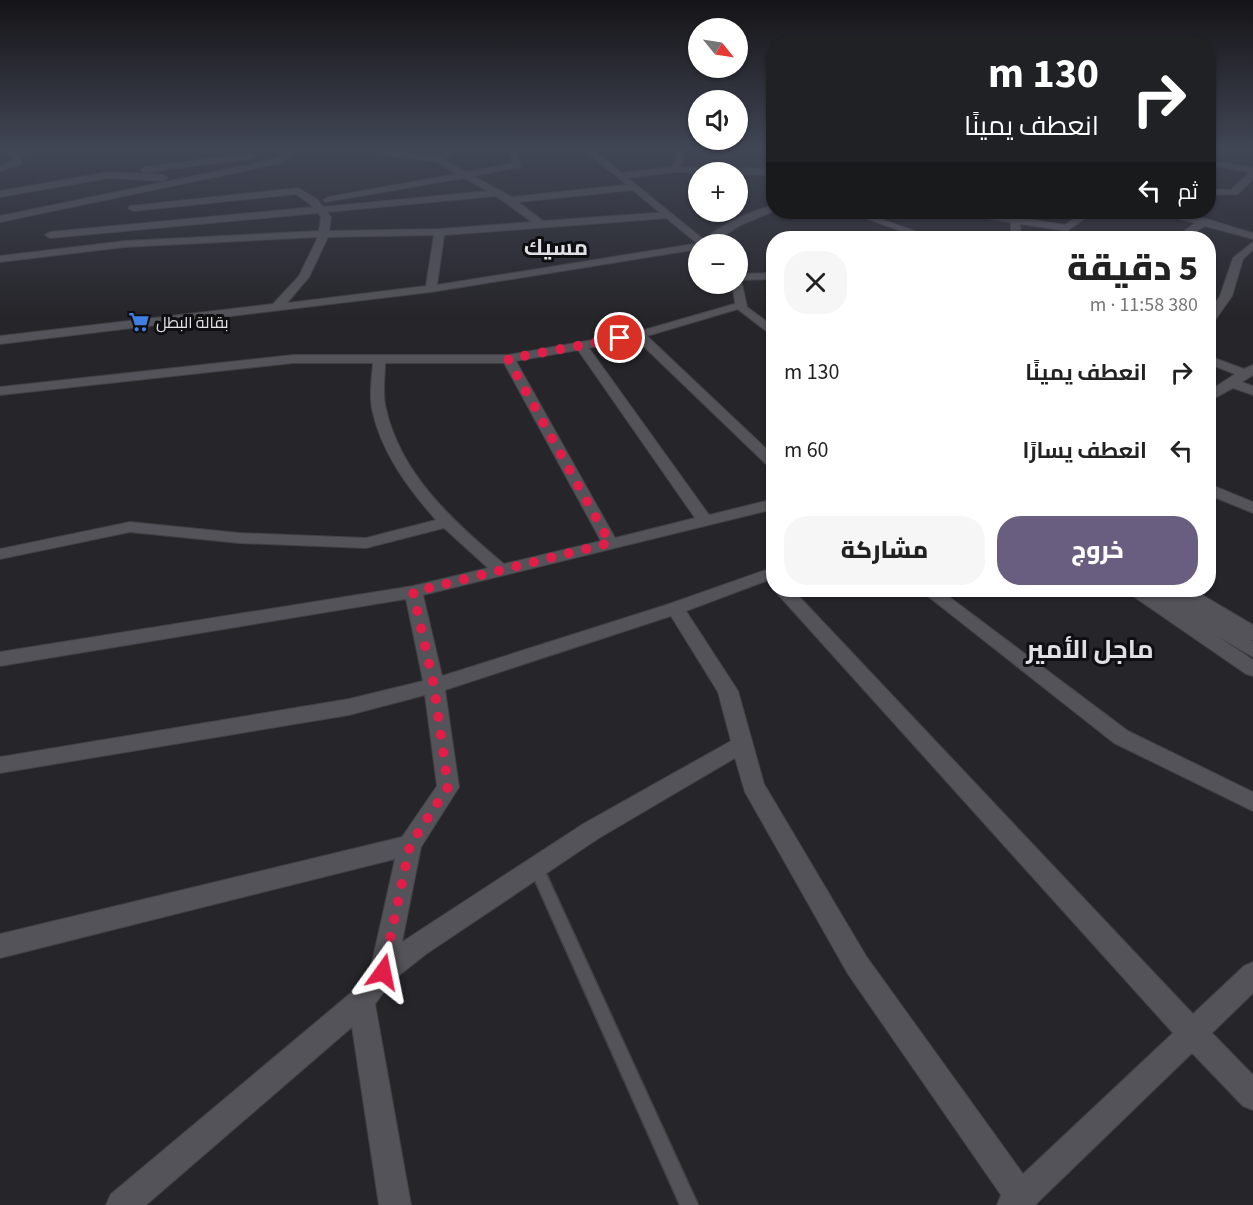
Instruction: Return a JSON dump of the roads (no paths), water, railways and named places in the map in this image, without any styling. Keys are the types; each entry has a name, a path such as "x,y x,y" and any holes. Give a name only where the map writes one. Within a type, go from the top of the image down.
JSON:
{"street":[{"path":"51,221 90,204"},
{"path":"125,244 136,226 137,216 128,204"},
{"path":"133,208 170,204"},
{"path":"276,308 304,277 324,234 326,217 317,204"},
{"path":"0,219 136,226 389,204"},
{"path":"515,204 541,225"},
{"path":"656,204 693,234"},
{"path":"718,234 766,210"},
{"path":"0,259 125,244 324,234 439,232 669,215"},
{"path":"873,219 909,231"},
{"path":"1031,219 1067,228 1079,219"},
{"path":"1196,219 1253,237"},
{"path":"49,253 51,221"},
{"path":"1190,231 1205,221"},
{"path":"431,289 439,232"},
{"path":"1216,311 1226,296 1238,258 1253,245"},
{"path":"0,340 431,289 688,248"},
{"path":"748,277 766,276"},
{"path":"739,294 741,305 746,312 766,327"},
{"path":"0,391 292,359 508,359 639,334 741,305"},
{"path":"639,334 766,456"},
{"path":"581,345 705,520"},
{"path":"380,359 379,408 399,464 445,523 500,570"},
{"path":"508,359 610,543"},
{"path":"1216,362 1249,371"},
{"path":"1216,393 1249,371"},
{"path":"1233,383 1253,391"},
{"path":"1216,492 1253,508"},
{"path":"0,659 413,592 766,506"},
{"path":"0,554 130,527 239,538 366,543 445,523"},
{"path":"0,765 349,707 434,686 766,582"},
{"path":"383,972 410,845 448,787 434,686 413,592"},
{"path":"792,597 1193,1034 1253,1096"},
{"path":"938,597 1121,736 1253,802"},
{"path":"1146,597 1253,669"},
{"path":"1170,597 1253,650"},
{"path":"1193,597 1253,634"},
{"path":"675,609 729,691 753,786 857,964 1017,1201 1253,975"},
{"path":"122,1205 361,1001 383,972 417,946 591,831 742,744"},
{"path":"0,946 410,845"},
{"path":"361,1001 395,1205"}],"lane":[{"path":"536,867 689,1205"}],"place":[{"name":"بقالة البطل","path":"139,322"}],"district":[{"name":"مسيك","path":"556,247"},
{"name":"ماجل الأمير","path":"1090,649"}]}
